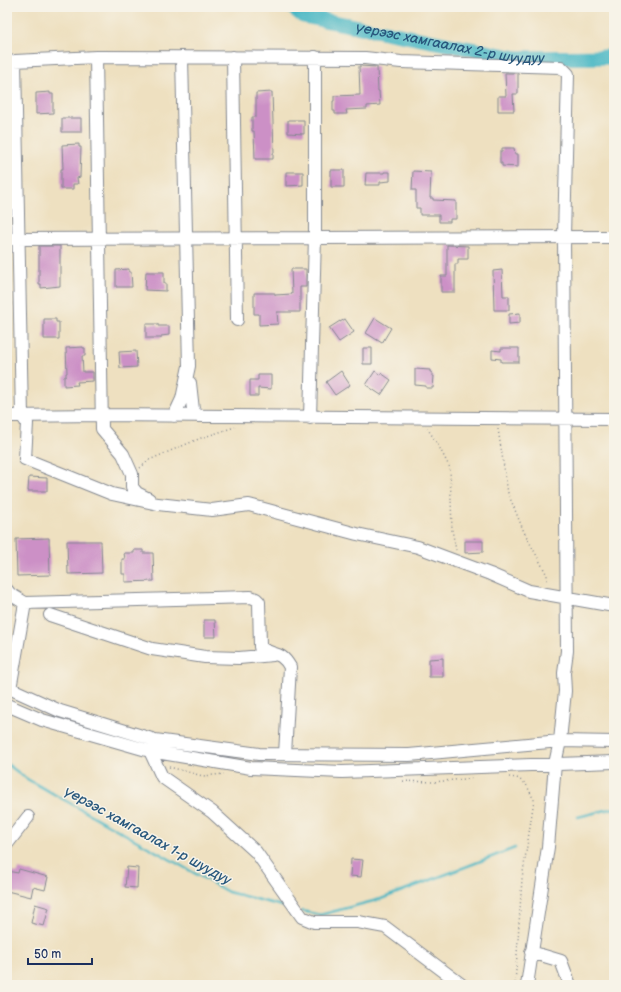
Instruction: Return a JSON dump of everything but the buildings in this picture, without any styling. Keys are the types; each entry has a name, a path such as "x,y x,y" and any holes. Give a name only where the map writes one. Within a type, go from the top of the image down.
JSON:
{"street":[{"path":"96,57 102,428 124,454 132,474 132,487 137,493 158,504"},
{"path":"527,985 548,848 555,764 560,742 565,691 564,673 567,651 566,596 564,236 568,74 561,67 552,66 401,62 365,58 96,57 15,61 12,239 22,416 27,424 25,459 112,494 158,504 212,510 249,505 350,532 418,547 529,591 566,596 614,606"},
{"path":"182,57 189,366 193,410 198,416"},
{"path":"234,57 237,320"},
{"path":"310,418 315,237 316,57"},
{"path":"12,239 614,237"},
{"path":"174,416 182,399 189,366"},
{"path":"7,416 101,415 310,418 614,419"},
{"path":"7,590 10,594 25,603 256,598 259,602 260,647 265,652 279,654 286,659 290,667 285,754"},
{"path":"25,603 8,688 60,711 155,740 259,754 409,755 560,742 614,742"},
{"path":"50,615 152,649 205,657 239,658 279,654"},
{"path":"7,705 42,720 150,751 250,768 342,772 614,762"},
{"path":"150,751 162,777 212,812 256,852 302,917 314,922 358,922 385,927 462,985"},
{"path":"7,844 28,816"},
{"path":"531,952 561,961 570,985"}],"path":[{"path":"420,418 437,443 450,468 452,530 458,562"},
{"path":"496,419 508,493 524,532 547,575 548,594"},
{"path":"132,474 149,460 201,438 241,424"},
{"path":"156,763 203,776 230,774"},
{"path":"502,775 517,778 526,784 534,800 522,879 514,985"},
{"path":"394,781 433,782 479,778"}],"waterway":[{"name":"үерээс хамгаалах 2-р шуудуу","path":"292,7 303,16 517,58 614,57"},
{"name":"үерээс хамгаалах 1-р шуудуу","path":"7,764 27,779 228,892 290,908"},
{"name":"үерээс хамгаалах 1-р шуудуу","path":"578,817 614,808"},
{"name":"үерээс хамгаалах 1-р шуудуу","path":"302,911 320,915 381,899 515,848"}]}
